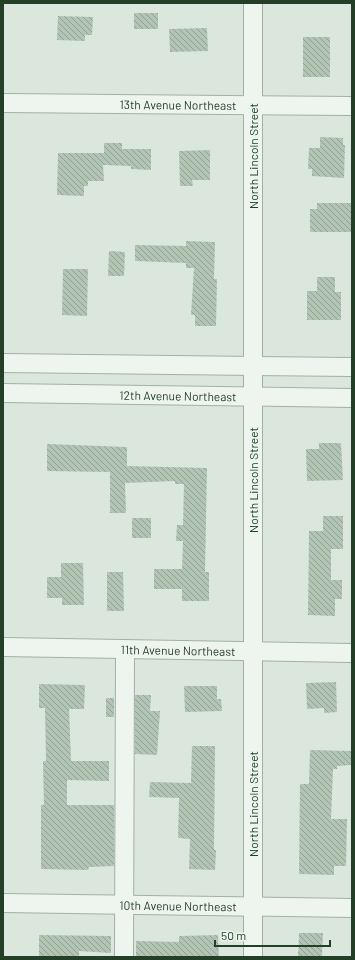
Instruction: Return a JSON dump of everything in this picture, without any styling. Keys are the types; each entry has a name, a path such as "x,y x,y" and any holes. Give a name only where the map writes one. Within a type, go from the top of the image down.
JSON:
{"street":[{"name":"North Lincoln Street","path":"253,3 253,957"},
{"name":"13th Avenue Northeast","path":"3,103 352,106"},
{"path":"3,363 352,367"},
{"name":"12th Avenue Northeast","path":"3,393 352,398"},
{"name":"11th Avenue Northeast","path":"3,647 352,653"},
{"path":"124,957 125,650"},
{"name":"10th Avenue Northeast","path":"3,903 352,908"}],"building":[{"path":"134,13 158,13 158,29 134,29"},
{"path":"58,16 93,17 92,35 85,35 85,41 57,40"},
{"path":"207,28 208,51 170,52 169,29"},
{"path":"303,37 330,37 330,77 303,77"},
{"path":"320,137 343,138 343,145 345,145 344,178 312,176 312,169 308,169 309,148 320,148"},
{"path":"104,143 122,143 122,149 151,149 151,170 131,169 131,166 103,165 104,181 88,181 88,186 84,186 84,196 57,195 58,153 104,153"},
{"path":"210,150 210,180 192,180 193,186 180,186 179,151"},
{"path":"317,203 352,203 352,232 310,232 310,209 317,209"},
{"path":"186,241 215,242 214,279 217,279 216,326 195,326 195,315 191,315 194,268 186,268 186,263 135,261 135,245 186,246"},
{"path":"109,251 125,252 124,276 108,276"},
{"path":"63,269 88,269 87,316 62,315"},
{"path":"317,277 335,277 335,292 341,292 341,320 307,320 307,291 317,291"},
{"path":"319,443 341,443 343,480 307,481 306,449 319,449"},
{"path":"47,444 127,447 127,466 207,468 205,572 209,572 209,601 182,601 182,589 154,589 154,569 182,569 183,541 176,541 177,525 183,525 184,484 175,484 175,481 125,483 126,513 110,513 110,472 47,471"},
{"path":"323,516 343,516 343,549 331,549 331,580 342,580 342,599 335,599 335,616 308,615 309,531 323,531"},
{"path":"132,518 151,518 151,538 132,538"},
{"path":"61,563 83,563 84,605 62,605 62,598 47,598 47,577 61,577"},
{"path":"107,572 123,572 124,611 107,611"},
{"path":"336,682 337,712 324,713 324,708 307,709 306,683"},
{"path":"39,684 85,685 84,709 69,709 71,761 109,761 109,781 67,780 67,805 114,805 114,866 89,867 88,870 41,869 41,805 44,805 43,761 46,761 45,708 39,708"},
{"path":"184,686 217,686 217,699 221,699 222,711 185,712"},
{"path":"135,695 151,695 150,711 160,711 157,755 135,754"},
{"path":"106,698 114,698 114,717 106,717"},
{"path":"192,746 215,746 215,870 189,869 190,839 178,838 179,798 149,797 150,782 191,783"},
{"path":"310,750 352,751 352,765 337,766 337,769 333,769 331,819 347,819 346,866 334,866 334,875 299,874 300,784 309,784"},
{"path":"299,933 323,933 322,956 298,957"},
{"path":"39,935 111,936 111,953 79,951 79,957 39,957"},
{"path":"218,935 219,957 136,957 136,941 179,942 179,936"}]}
